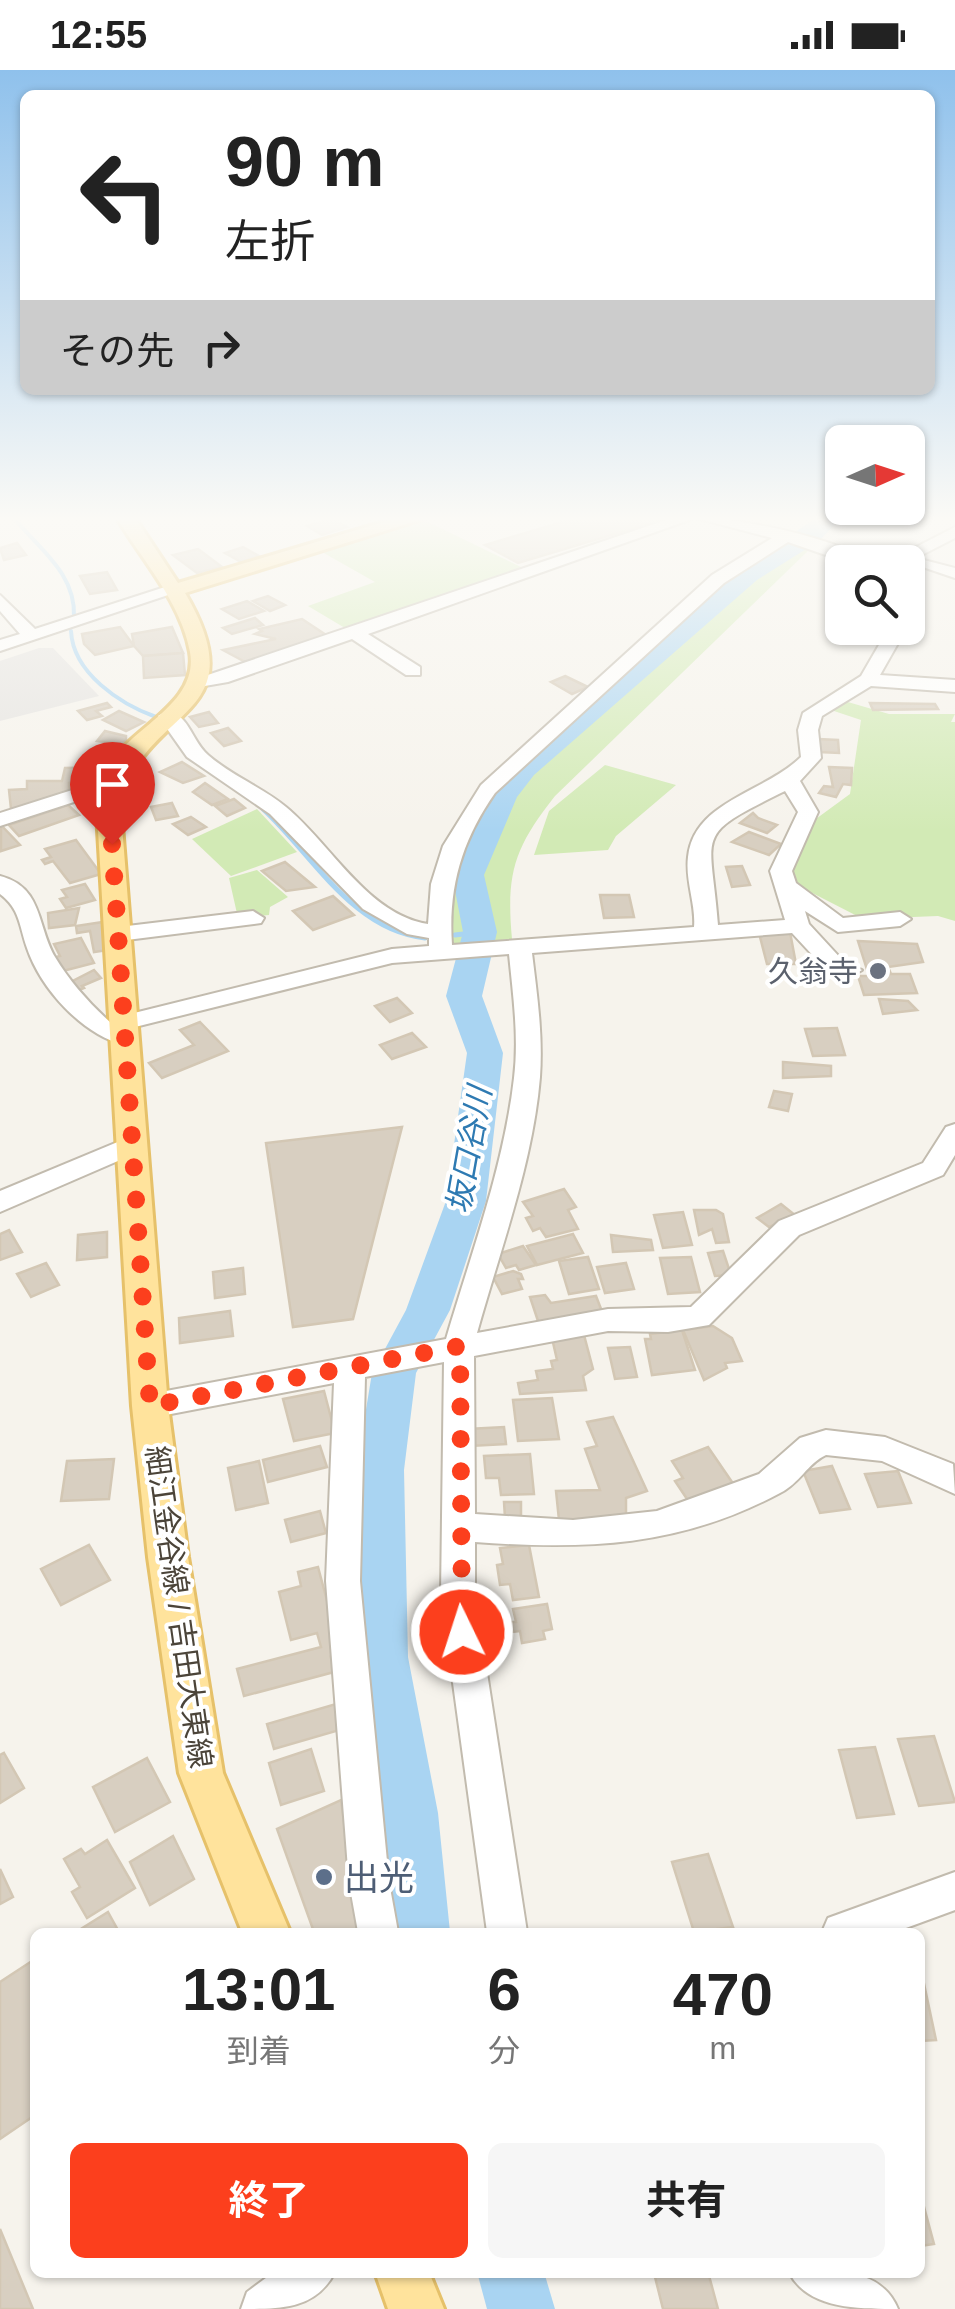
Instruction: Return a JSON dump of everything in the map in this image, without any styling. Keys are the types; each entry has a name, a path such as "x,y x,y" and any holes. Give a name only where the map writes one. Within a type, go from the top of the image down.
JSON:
{"main road":[{"path":"113,784 126,760 199,680 202,656 186,622"},
{"name":"細江金谷線 / 吉田大東線","path":"113,784 109,813 150,1406 201,1773 264,1928"},
{"path":"404,2278 416,2309"}],"street":[{"path":"20,622 32,636"},
{"path":"0,646 74,622"},
{"path":"199,680 220,678 382,622"},
{"path":"445,944 441,875 466,817 488,790 670,622"},
{"path":"354,632 413,671"},
{"path":"690,936 704,931 707,923 696,862 706,832 732,808 789,780 811,758 808,730 813,713 868,680 888,645"},
{"path":"868,680 955,686"},
{"path":"168,716 185,731 192,751 280,812 370,904 445,944"},
{"path":"789,780 808,812 781,871 798,926 839,970 850,970"},
{"path":"0,820 113,784"},
{"path":"0,883 26,904 40,952 64,990 101,1028 124,1030 340,966 445,944 516,947 798,926"},
{"path":"786,886 838,925 900,920"},
{"path":"119,934 253,918"},
{"path":"505,1928 480,1736 465,1664 458,1596 458,1527 460,1346 506,1176 527,1078 528,1025 516,947"},
{"path":"150,1406 608,1320 668,1321 699,1316 790,1228 934,1170 955,1133"},
{"path":"0,1202 132,1145"},
{"path":"360,1367 343,1580 369,1882 377,1928"},
{"path":"458,1527 581,1534 641,1528 699,1512 775,1481 811,1448 837,1441 917,1458 955,1481"},
{"path":"853,1928 955,1891"},
{"path":"264,2309 304,2278"},
{"path":"822,2278 874,2309"}],"green space":[{"path":"336,622 373,622 350,631"},
{"path":"678,622 734,622 541,814 522,847 512,878 512,939 442,945 456,828 510,767"},
{"path":"841,700 889,714 955,714 951,722 955,722 955,921 938,916 863,919 783,878 809,824 850,794 861,720 825,708"},
{"path":"605,765 676,785 616,836 608,850 534,855 549,811"},
{"path":"257,809 297,852 231,876 192,839"},
{"path":"257,870 288,897 270,907 269,915 238,918 229,878"}],"shaded area":[{"path":"39,648 53,648 99,696 0,721 0,661"}],"building":[{"path":"241,622 263,625 232,634 223,628"},
{"path":"307,622 326,635 247,663 223,650 276,639 255,634 262,631 259,629"},
{"path":"120,627 134,646 95,655 84,644 82,634"},
{"path":"172,627 183,653 143,656 134,646 132,634"},
{"path":"183,653 185,675 144,678 143,656"},
{"path":"565,676 588,687 572,694 551,682"},
{"path":"107,703 111,707 96,711 102,716 87,720 78,711"},
{"path":"870,703 935,704 938,709 873,710"},
{"path":"119,711 144,722 126,731 103,720"},
{"path":"209,712 218,723 199,727 190,717"},
{"path":"228,728 241,741 224,746 211,733"},
{"path":"105,731 126,736 126,740 122,744 97,741"},
{"path":"818,739 838,740 839,753 819,752"},
{"path":"182,762 204,776 183,783 160,772"},
{"path":"104,767 100,780 69,783 69,793 11,809 9,790 27,789 27,781 62,781 65,768"},
{"path":"829,767 852,768 851,785 843,784 836,797 819,793 824,786 833,787"},
{"path":"205,783 228,799 212,805 193,792"},
{"path":"234,799 245,808 227,816 215,806"},
{"path":"172,803 178,816 156,820 151,807"},
{"path":"68,805 79,815 19,836 9,825"},
{"path":"753,813 777,825 767,833 740,823"},
{"path":"191,817 206,827 188,835 173,824"},
{"path":"1,825 20,845 1,851"},
{"path":"749,832 781,844 769,855 732,842"},
{"path":"76,840 101,874 70,883 53,861 45,864 42,860 51,857 45,849"},
{"path":"285,862 315,887 286,891 262,871"},
{"path":"742,866 750,885 732,887 726,867"},
{"path":"85,884 95,900 66,908 60,899 67,897 62,890"},
{"path":"600,895 629,895 634,917 604,918"},
{"path":"333,896 354,915 313,930 293,911"},
{"path":"79,908 75,925 49,928 48,913"},
{"path":"103,922 108,950 94,952 90,931 77,933 76,926"},
{"path":"790,932 796,964 767,964 759,933"},
{"path":"81,938 94,963 59,972 52,958 60,956 54,944"},
{"name":"久翁寺","path":"858,941 917,944 923,962 888,967 891,974 910,974 917,993 864,995 858,976 869,976"},
{"path":"94,970 101,978 84,988 74,992 67,984"},
{"path":"397,998 412,1013 390,1022 375,1006"},
{"path":"879,999 908,1001 917,1010 883,1014"},
{"path":"200,1022 228,1051 162,1078 149,1063 194,1045 180,1030"},
{"path":"837,1028 845,1055 813,1056 805,1029"},
{"path":"412,1033 426,1047 392,1059 380,1045"},
{"path":"783,1062 831,1066 831,1076 783,1078"},
{"path":"774,1091 792,1094 788,1111 769,1107"},
{"path":"402,1127 353,1319 293,1327 266,1143"},
{"path":"564,1189 576,1207 568,1210 578,1229 546,1237 540,1228 533,1231 526,1218 533,1216 523,1202"},
{"path":"781,1204 796,1216 769,1227 757,1218"},
{"path":"694,1210 716,1210 723,1214 729,1242 716,1243 712,1229 699,1235"},
{"path":"683,1212 692,1245 663,1248 654,1215"},
{"path":"9,1230 22,1252 0,1260 0,1234"},
{"path":"107,1232 107,1257 77,1260 78,1235"},
{"path":"573,1234 583,1253 537,1265 527,1246"},
{"path":"611,1235 651,1240 653,1250 613,1252"},
{"path":"523,1246 536,1265 519,1270 516,1265 506,1268 498,1254"},
{"path":"723,1251 731,1275 715,1276 708,1253"},
{"path":"588,1257 599,1289 569,1294 559,1261"},
{"path":"691,1257 700,1292 668,1294 660,1258"},
{"path":"46,1263 59,1285 31,1297 17,1274"},
{"path":"626,1263 634,1289 605,1293 597,1267"},
{"path":"243,1268 245,1294 215,1298 213,1272"},
{"path":"513,1271 521,1274 523,1279 518,1279 522,1289 502,1294 493,1277"},
{"path":"545,1295 551,1303 596,1296 603,1314 539,1324 530,1297"},
{"path":"230,1311 233,1336 180,1343 179,1318"},
{"path":"713,1326 732,1338 742,1361 725,1363 727,1368 704,1380 683,1330"},
{"path":"682,1330 695,1370 652,1375 645,1339 651,1339 650,1334"},
{"path":"584,1335 593,1369 583,1376 586,1390 520,1394 518,1383 538,1380 536,1371 553,1369 551,1361 557,1360 552,1338"},
{"path":"630,1347 637,1377 615,1379 608,1348"},
{"path":"324,1391 335,1433 294,1441 283,1399"},
{"path":"552,1398 559,1439 518,1441 513,1400"},
{"path":"613,1417 647,1491 626,1498 626,1518 559,1520 556,1491 600,1490 585,1449 597,1446 587,1422"},
{"path":"504,1427 506,1444 470,1446 468,1429"},
{"path":"320,1446 327,1467 268,1482 263,1460"},
{"path":"708,1447 734,1485 689,1502 675,1481 683,1478 672,1461"},
{"path":"530,1454 534,1494 501,1495 499,1478 486,1478 484,1456"},
{"path":"114,1459 109,1499 61,1501 67,1461"},
{"path":"259,1461 268,1503 236,1510 228,1468"},
{"path":"832,1466 850,1509 820,1513 803,1471"},
{"path":"898,1471 911,1503 878,1507 865,1474"},
{"path":"504,1502 521,1502 521,1517 505,1518"},
{"path":"320,1511 326,1533 291,1542 285,1520"},
{"path":"89,1545 110,1580 61,1605 41,1569"},
{"path":"529,1545 539,1597 513,1600 510,1584 500,1585 500,1548"},
{"path":"318,1567 337,1638 336,1658 331,1657 334,1672 244,1696 237,1669 321,1647 317,1633 291,1640 279,1592 301,1586 298,1572"},
{"path":"547,1604 552,1629 543,1631 545,1639 522,1643 520,1631 511,1632 510,1622 516,1622 513,1609"},
{"path":"336,1704 343,1729 274,1749 267,1724"},
{"path":"934,1736 955,1802 919,1806 898,1739"},
{"path":"875,1747 894,1814 857,1818 839,1750"},
{"path":"311,1749 324,1791 281,1805 269,1763"},
{"path":"4,1753 24,1788 0,1803 0,1755"},
{"path":"147,1758 170,1802 115,1832 93,1787"},
{"path":"341,1800 358,1928 313,1928 277,1829"},
{"path":"173,1836 194,1879 150,1905 130,1862"},
{"path":"107,1840 135,1888 87,1918 72,1892 80,1887 64,1859 81,1849 85,1854"},
{"path":"708,1854 733,1927 693,1928 672,1862"},
{"path":"0,1869 13,1897 0,1904"},
{"path":"108,1912 117,1928 82,1928"},
{"path":"30,1962 30,2118 0,2139 0,1982"},
{"path":"925,1988 936,2040 925,2041"},
{"path":"925,2211 934,2244 925,2245"},
{"path":"0,2229 33,2309 0,2309"},
{"path":"655,2278 710,2278 718,2309 663,2309"}],"waterway":[{"name":"坂口谷川","path":"421,1928 410,1813 382,1657 380,1470 394,1373 428,1310 466,1201 485,1053 464,996 480,932 468,875 503,795 524,769 693,622"},
{"path":"71,631 74,646 89,673 114,695 156,717"},
{"path":"263,809 355,906 399,932 425,938"},
{"path":"455,935 480,932"},
{"name":"坂口谷川","path":"512,2278 521,2309"}],"place":[{"name":"久翁寺","path":"878,971"},
{"name":"出光","path":"324,1877"}],"route":[{"path":"112,844 150,1406 460,1346 458,1596 462,1632"}]}
